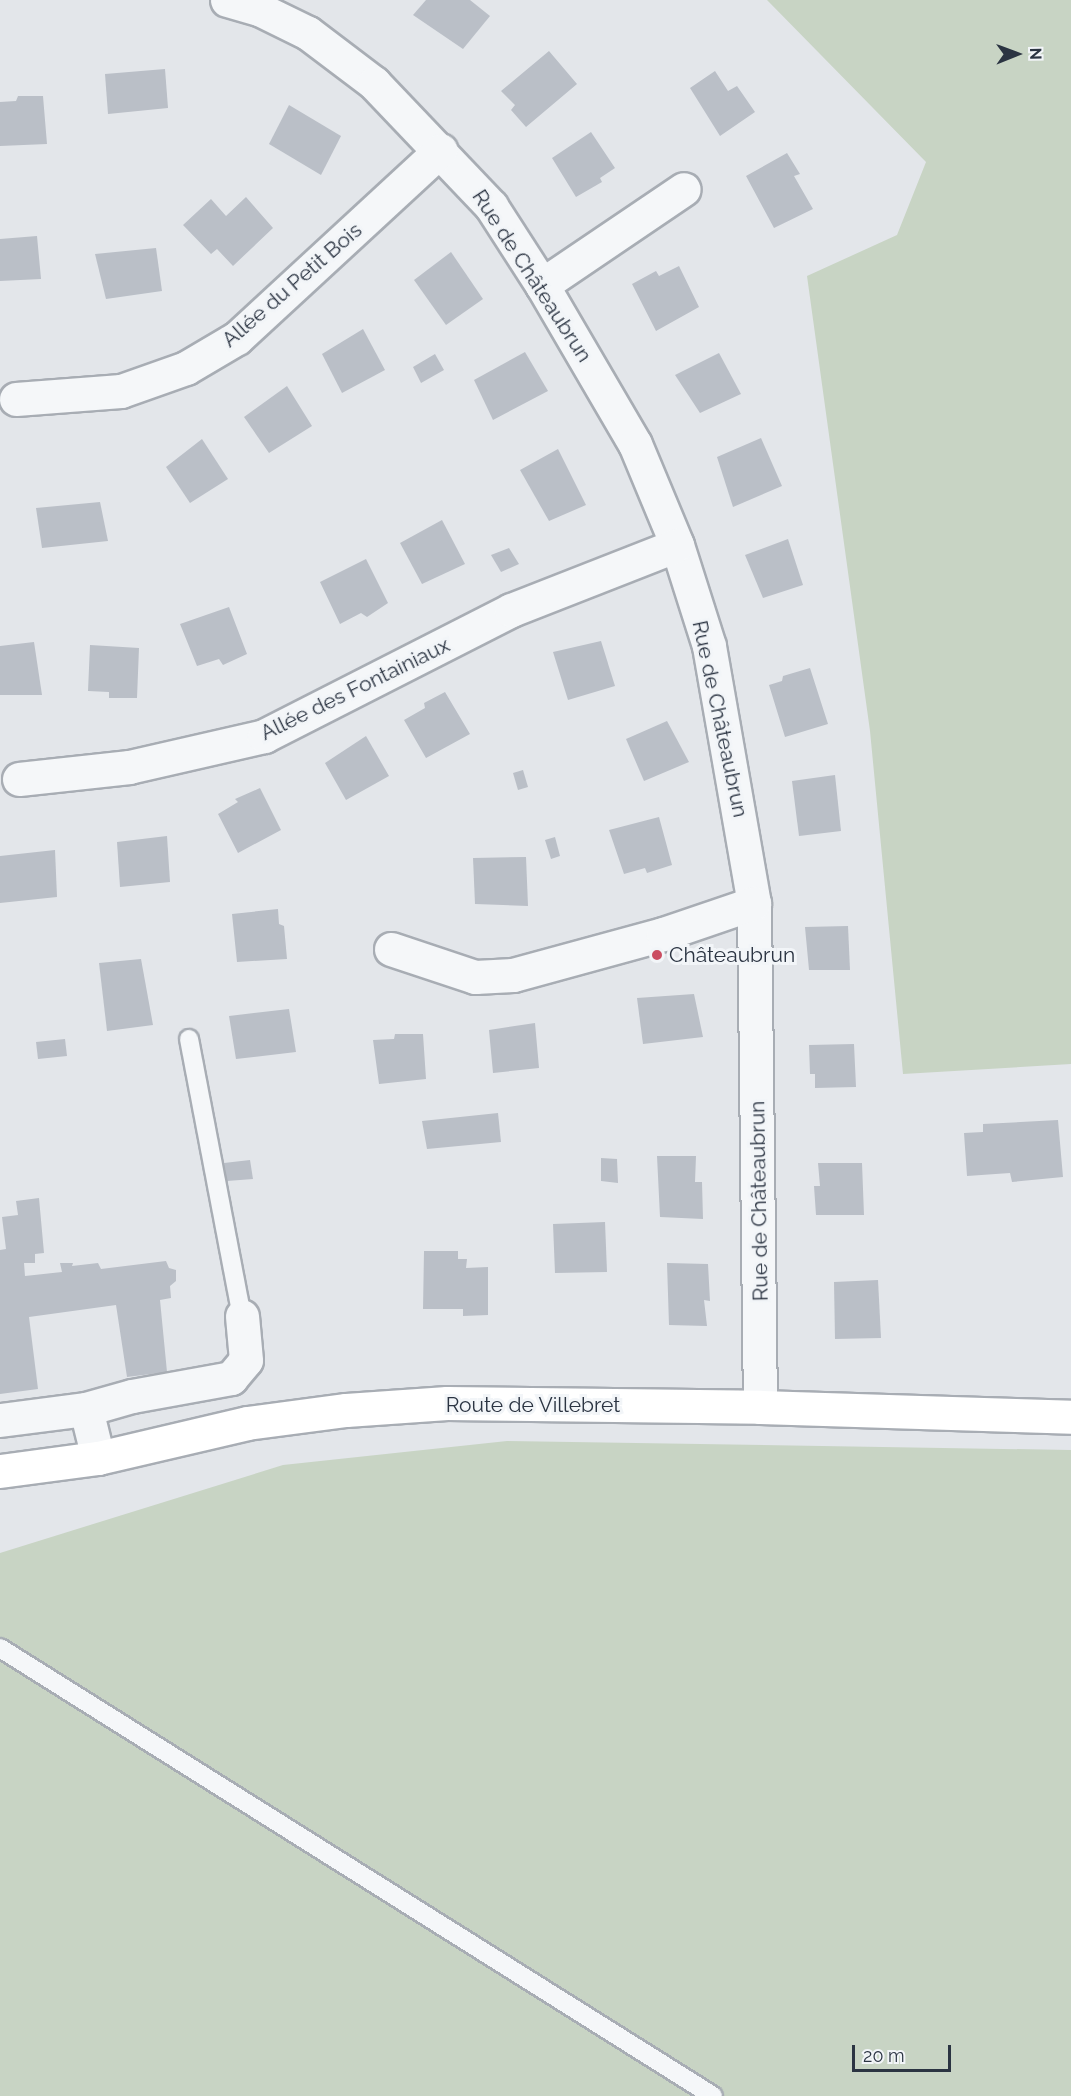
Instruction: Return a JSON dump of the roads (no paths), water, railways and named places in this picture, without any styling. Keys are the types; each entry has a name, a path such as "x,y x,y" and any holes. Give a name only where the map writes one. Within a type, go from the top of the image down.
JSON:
{"main road":[{"name":"Route de Villebret","path":"0,1471 99,1458 247,1423 346,1410 447,1403 760,1407 1071,1417"}],"street":[{"name":"Rue de Châteaubrun","path":"227,0 261,10 309,33 374,83 441,150 491,206 542,285 635,444 677,545 709,646 754,903 760,1407"},
{"name":"Allée du Petit Bois","path":"16,399 121,391 186,368 237,338 441,150"},
{"path":"542,285 684,189"},
{"name":"Allée des Fontainiaux","path":"19,779 129,767 264,736 511,610 677,545"},
{"path":"391,949 475,977 513,975 663,934 754,903"},
{"path":"0,1420 86,1409 132,1396 231,1378 246,1360 242,1316"},
{"path":"86,1409 99,1458"}],"lane":[{"path":"189,1039 242,1316"},
{"path":"0,1648 713,2096"}],"place":[{"name":"Châteaubrun","path":"657,955"}]}
